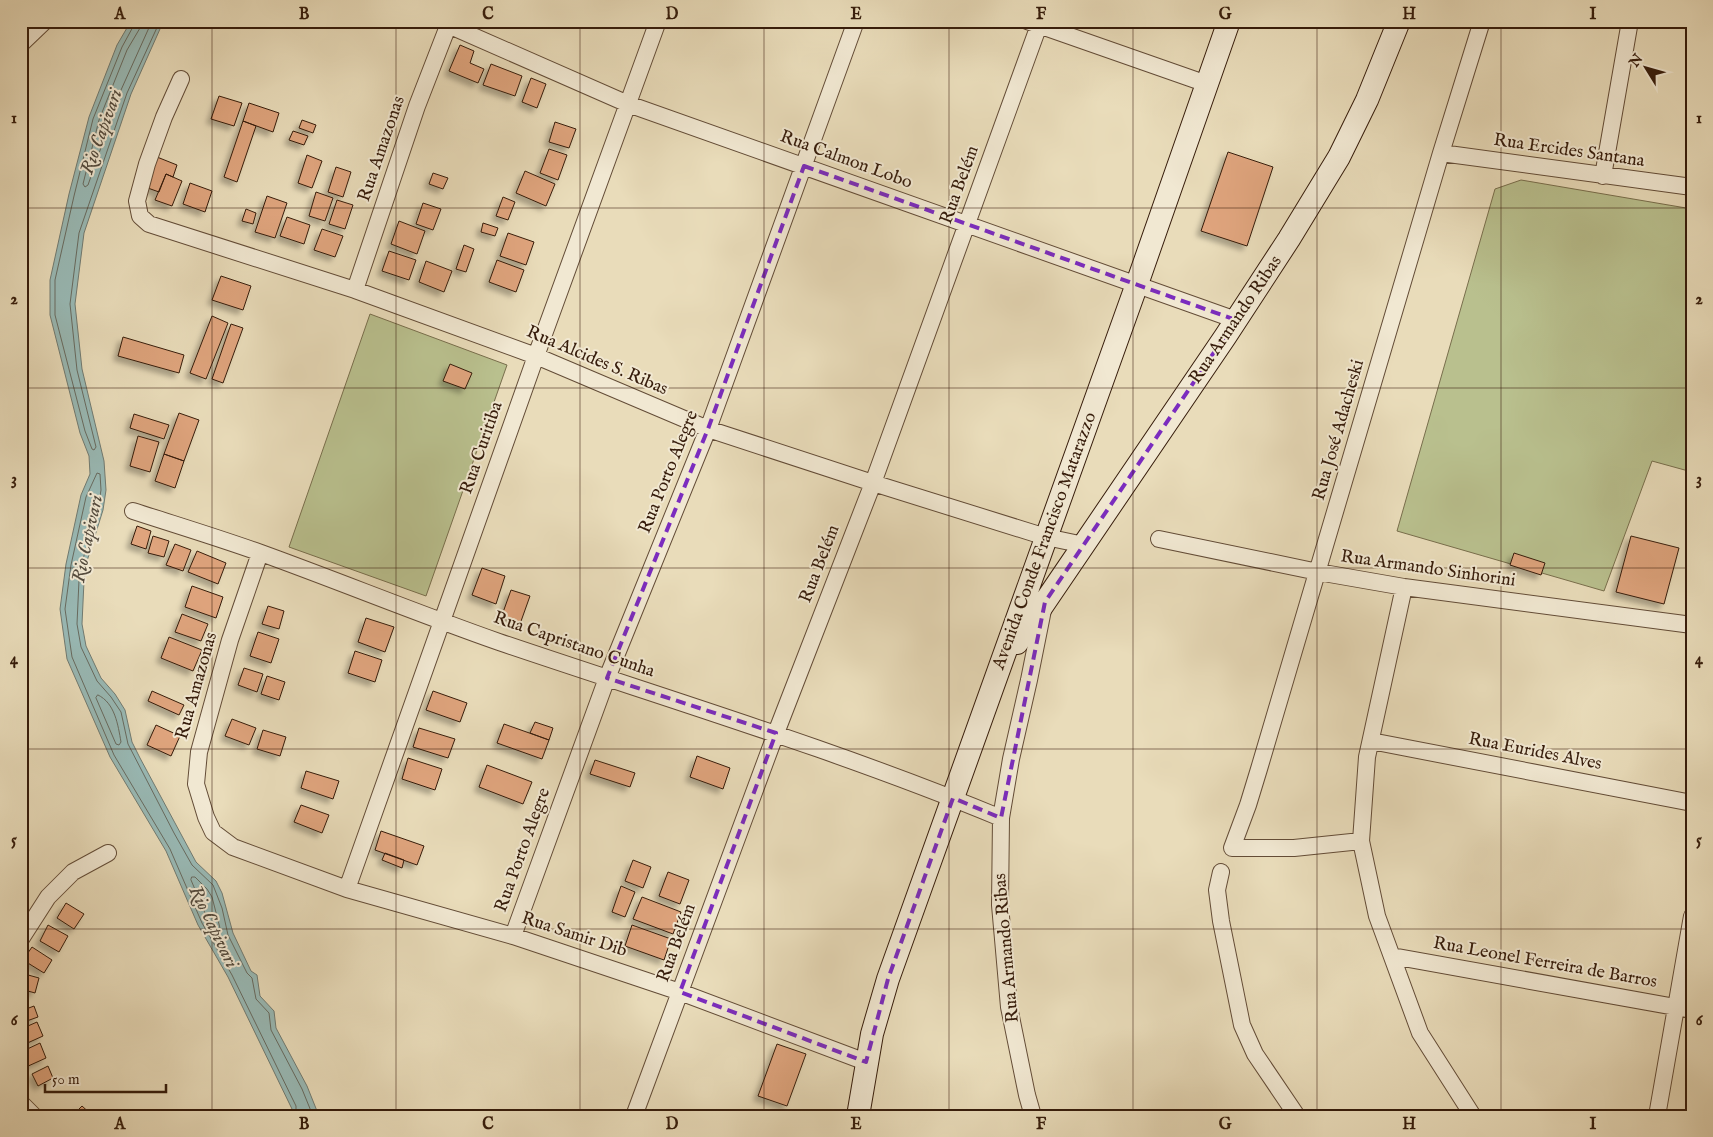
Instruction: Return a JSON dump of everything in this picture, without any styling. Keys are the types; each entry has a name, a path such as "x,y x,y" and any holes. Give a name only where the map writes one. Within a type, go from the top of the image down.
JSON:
{"street":[{"path":"21,44 45,21"},
{"name":"Rua Curitiba","path":"347,889 536,356 658,21"},
{"name":"Rua Porto Alegre","path":"513,936 606,678 708,429 856,21"},
{"name":"Avenida Conde Francisco Matarazzo","path":"858,1116 872,1034 888,979 1137,284 1229,21"},
{"name":"Rua Armando Ribas","path":"999,670 1289,239 1339,157 1367,100 1399,21"},
{"name":"Rua José Adacheski","path":"1361,841 1294,848 1232,848 1251,796 1441,153 1482,21"},
{"path":"1603,176 1630,21"},
{"name":"Rua Calmon Lobo","path":"449,23 628,104 1236,320"},
{"name":"Rua Amazonas","path":"355,290 417,106 449,23"},
{"path":"1033,23 1207,84"},
{"name":"Rua Belém","path":"634,1116 776,733 873,483 967,224 1033,23"},
{"name":"Rua Alcides S. Ribas","path":"181,80 164,117 147,164 138,201 140,216 149,224 355,290 536,356 708,429 1046,537 1084,545"},
{"name":"Rua Ercides Santana","path":"1441,153 1692,187"},
{"name":"Rua Capristano Cunha","path":"133,511 260,553 442,622 776,733 953,798 1001,818"},
{"name":"Rua Armando Sinhorini","path":"1160,539 1318,572 1404,587 1692,625"},
{"name":"Rua Amazonas","path":"213,832 206,817 196,784 199,752 230,640 260,553"},
{"path":"1404,587 1367,757 1361,841 1377,916 1420,1032 1473,1116"},
{"name":"Rua Armando Ribas","path":"1033,1116 1009,1007 1000,905 1001,818 1011,759 1045,602"},
{"name":"Rua Eurides Alves","path":"1371,741 1692,803"},
{"name":"Rua Samir Dib","path":"213,832 233,847 347,889 513,936 680,992 866,1062"},
{"path":"21,939 48,897 72,872 108,853"},
{"path":"1221,872 1217,890 1221,921 1242,1025 1256,1054 1297,1116"},
{"path":"1656,1116 1684,1008 1692,916"},
{"name":"Rua Leonel Ferreira de Barros","path":"1392,956 1684,1008"},
{"path":"21,1103 34,1116"}],"highlighted area":[{"path":"804,166 1236,320 1045,602 1001,818 953,798 888,979 866,1062 680,992 776,733 607,678 708,429"}],"green space":[{"path":"1521,180 1692,209 1692,472 1652,461 1604,591 1397,531 1495,189"},
{"path":"370,314 507,365 426,596 289,547"}],"water":[{"name":"Rio Capivari","path":"131,21 166,21 160,29 131,94 84,233 75,304 82,369 104,461 106,490 103,510 87,561 82,624 86,646 101,678 115,694 125,710 132,742 140,758 196,862 216,881 222,893 233,933 251,971 257,975 260,996 274,1011 276,1028 307,1086 319,1116 291,1116 292,1109 228,977 198,925 166,851 110,757 67,659 60,609 66,564 81,495 90,474 89,456 80,433 50,315 50,280 69,194 89,117 117,45"}],"building":[{"path":"460,45 474,51 470,63 484,69 478,83 449,71"},
{"path":"491,64 522,76 515,96 483,85"},
{"path":"531,78 546,84 537,108 522,102"},
{"path":"219,96 242,103 234,126 211,119"},
{"path":"249,103 279,113 273,132 243,121"},
{"path":"302,120 316,125 313,133 299,128"},
{"path":"243,121 256,126 237,182 224,177"},
{"path":"555,122 576,129 569,148 549,142"},
{"path":"293,131 308,136 304,145 289,140"},
{"path":"549,149 567,155 558,180 540,173"},
{"path":"1228,152 1273,167 1247,246 1201,231"},
{"path":"307,155 322,161 312,188 298,183"},
{"path":"157,157 177,165 173,177 166,174 159,192 145,187"},
{"path":"336,167 351,172 343,197 328,192"},
{"path":"525,171 555,184 546,206 516,193"},
{"path":"433,173 448,178 443,189 429,184"},
{"path":"166,174 182,181 172,206 155,200"},
{"path":"190,183 212,191 205,212 183,204"},
{"path":"316,192 333,198 325,221 309,216"},
{"path":"267,196 287,203 275,238 255,232"},
{"path":"503,197 515,202 508,220 496,216"},
{"path":"337,200 353,205 345,229 329,224"},
{"path":"423,203 441,209 433,230 416,224"},
{"path":"246,209 256,213 253,224 242,221"},
{"path":"287,217 310,225 304,244 280,236"},
{"path":"399,221 425,231 417,254 391,244"},
{"path":"483,223 498,228 495,236 481,232"},
{"path":"322,229 343,236 335,257 314,250"},
{"path":"508,233 534,242 526,265 500,256"},
{"path":"464,245 474,249 466,272 456,269"},
{"path":"389,251 416,260 409,280 382,271"},
{"path":"497,260 524,270 516,292 489,282"},
{"path":"426,261 452,271 444,292 419,282"},
{"path":"221,276 251,286 243,310 212,300"},
{"path":"212,316 228,323 206,379 190,373"},
{"path":"231,324 243,328 223,383 212,379"},
{"path":"123,337 184,355 179,373 118,356"},
{"path":"450,364 472,373 465,389 443,381"},
{"path":"179,413 199,420 184,461 164,454"},
{"path":"134,414 169,425 164,439 130,428"},
{"path":"138,436 159,442 150,472 130,466"},
{"path":"164,454 184,461 175,488 155,481"},
{"path":"137,526 151,531 146,549 131,544"},
{"path":"153,536 169,541 164,557 148,553"},
{"path":"1631,536 1679,548 1664,604 1616,592"},
{"path":"175,544 191,550 183,571 166,565"},
{"path":"197,551 226,563 218,584 188,572"},
{"path":"1514,553 1545,563 1541,575 1510,565"},
{"path":"482,568 505,576 496,604 472,595"},
{"path":"192,586 223,597 216,618 185,607"},
{"path":"511,590 530,596 520,624 501,618"},
{"path":"268,606 284,611 279,629 262,624"},
{"path":"182,614 208,624 201,641 175,632"},
{"path":"366,618 394,627 385,652 358,642"},
{"path":"258,632 279,639 271,663 250,656"},
{"path":"169,637 202,650 193,671 161,658"},
{"path":"355,651 382,660 375,682 348,673"},
{"path":"244,668 263,674 257,692 238,685"},
{"path":"267,676 285,682 279,700 261,694"},
{"path":"152,691 184,705 179,715 148,701"},
{"path":"433,691 467,703 460,722 426,710"},
{"path":"232,719 256,728 249,745 225,736"},
{"path":"535,722 553,728 549,740 530,733"},
{"path":"504,724 549,740 542,759 497,743"},
{"path":"156,725 180,736 171,756 147,745"},
{"path":"419,728 455,739 448,758 413,747"},
{"path":"263,730 286,737 280,756 257,749"},
{"path":"697,756 730,768 723,789 690,777"},
{"path":"408,758 442,769 435,790 402,779"},
{"path":"595,760 635,773 630,787 590,774"},
{"path":"487,765 532,782 523,804 479,787"},
{"path":"306,771 339,781 333,799 301,788"},
{"path":"301,805 329,815 322,833 294,822"},
{"path":"381,831 424,846 417,865 375,850"},
{"path":"385,853 404,860 402,868 382,860"},
{"path":"633,860 651,867 643,888 625,881"},
{"path":"668,872 689,880 680,904 659,896"},
{"path":"621,886 635,892 625,917 612,912"},
{"path":"642,897 681,912 673,934 633,919"},
{"path":"66,903 84,914 74,929 57,918"},
{"path":"48,925 68,936 59,952 40,941"},
{"path":"632,925 671,939 664,960 625,946"},
{"path":"32,947 52,960 44,973 23,960"},
{"path":"21,973 39,978 35,993 21,989"},
{"path":"34,1006 38,1017 21,1023 21,1011"},
{"path":"37,1022 43,1036 23,1045 21,1029"},
{"path":"40,1043 46,1058 26,1067 21,1052"},
{"path":"777,1044 806,1054 787,1106 758,1096"},
{"path":"48,1066 53,1078 38,1086 32,1074"},
{"path":"82,1106 93,1116 72,1116"}]}
